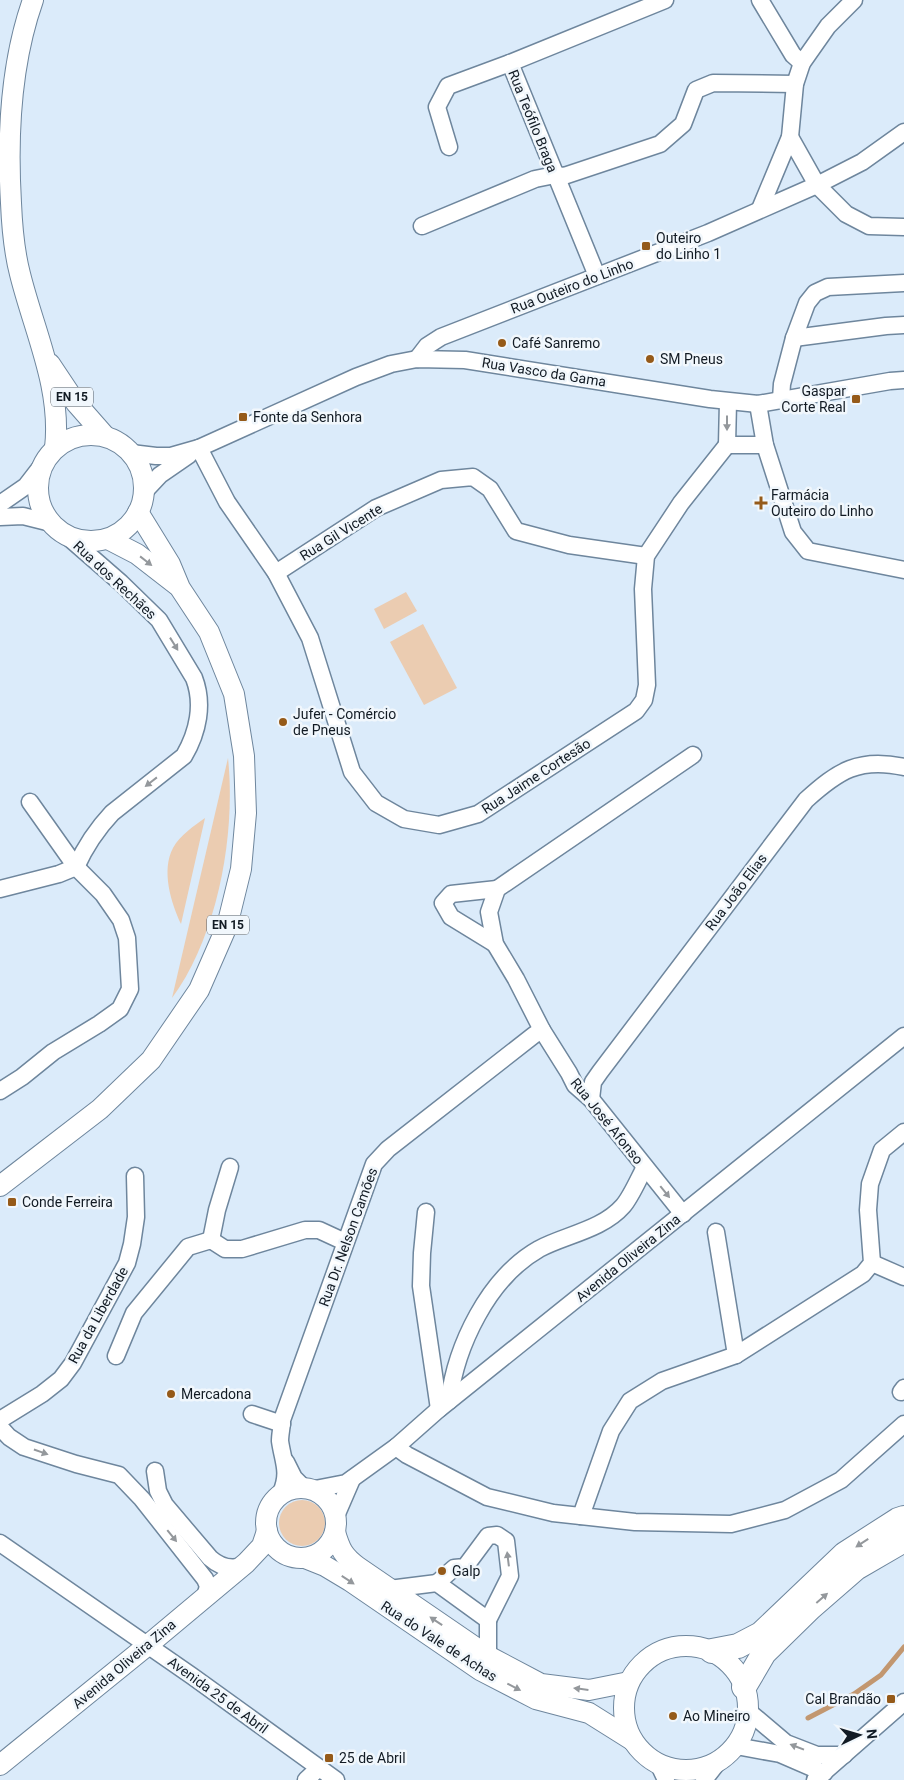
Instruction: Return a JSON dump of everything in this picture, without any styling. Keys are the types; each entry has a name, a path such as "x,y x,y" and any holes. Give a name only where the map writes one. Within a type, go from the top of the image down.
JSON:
{"highway":[{"path":"712,1652 738,1646 761,1634 845,1554 904,1518"},
{"path":"744,1687 764,1653 810,1608 856,1568 904,1540"}],"main road":[{"name":"EN 15","path":"33,0 21,41 15,76 9,127 9,174 12,232 19,272 44,354 56,410 58,428 55,448"},
{"name":"EN 15","path":"44,354 76,403 105,436"},
{"path":"94,434 105,436 119,443 131,453 141,471 144,492 138,512 126,528 108,539 87,542 67,536 51,523 44,514 38,495 39,474 43,464 55,448 74,437 94,434"},
{"name":"EN 15","path":"0,1186 100,1109 151,1060 199,990 227,926 241,869 246,813 244,756 234,694 209,632 180,588 170,564 138,512"},
{"name":"EN 15","path":"108,539 137,554 180,588"},
{"name":"Avenida Oliveira Zina","path":"0,1765 244,1565 262,1546 267,1531 265,1523 267,1512 272,1501 281,1493 291,1488 309,1488"},
{"path":"309,1488 325,1496 328,1500 336,1524"},
{"name":"Avenida Oliveira Zina","path":"244,1565 266,1556 282,1553 304,1558 316,1555 326,1548 333,1539 336,1524"},
{"name":"Rua do Vale de Achas","path":"336,1524 340,1548 346,1559 488,1656 541,1684 589,1690 629,1682"},
{"path":"267,1531 273,1545 282,1553"},
{"name":"Rua do Vale de Achas","path":"304,1558 335,1572 480,1670 536,1699 590,1713 632,1740"},
{"path":"389,1589 396,1614"},
{"path":"688,1645 712,1652 732,1666 739,1676 748,1699 746,1724 736,1746 718,1762 695,1770 670,1769 662,1772 639,1751 627,1729 623,1706 629,1682 643,1662 664,1649 688,1645"},
{"path":"460,1657 488,1656"}],"street":[{"name":"Rua Teófilo Braga","path":"597,276 510,63 665,0"},
{"path":"760,0 793,55 802,63"},
{"path":"760,209 790,137 795,84 802,63 828,26 854,0"},
{"path":"449,146 437,107 448,86 510,63"},
{"path":"422,226 536,179 555,175 564,176 660,144 682,124 696,90 713,83 795,84"},
{"name":"Rua Outeiro do Linho","path":"417,358 427,346 441,337 708,233 817,185 862,162 904,132"},
{"path":"790,137 817,185 846,214 869,226 904,227"},
{"path":"780,399 794,338 807,303 815,293 828,287 904,283"},
{"path":"794,338 904,325"},
{"name":"Rua Vasco da Gama","path":"131,453 171,456 199,448 356,378 392,364 417,358 465,360 728,402 758,404 904,380"},
{"path":"646,556 681,503 727,445 728,402"},
{"path":"758,404 765,445 793,532 808,551 904,570"},
{"path":"727,445 765,445"},
{"name":"Rua Vasco da Gama","path":"144,492 160,475 199,448"},
{"name":"Rua Jaime Cortesão","path":"199,448 227,502 276,573 310,638 352,772 376,803 404,819 439,825 478,814 636,711 644,700 648,685 643,589 646,556"},
{"path":"0,504 26,486 43,464"},
{"name":"Rua Gil Vicente","path":"276,573 376,508 441,480 473,477 490,489 516,531 569,545 646,556"},
{"path":"0,517 23,516 51,523"},
{"name":"Rua dos Rechães","path":"67,536 122,582 159,620 194,678 197,685 200,707 197,727 184,756 102,823 76,866"},
{"name":"Rua José Afonso","path":"495,944 452,917 443,903 451,894 498,889 693,755"},
{"name":"Rua João Elias","path":"590,1099 593,1082 600,1072 806,800 828,780 844,771 864,765 882,764 904,767"},
{"path":"0,1091 22,1077 53,1052 120,1009 130,989 127,938 120,920 103,894 76,866 30,802"},
{"path":"0,889 59,874 76,866"},
{"name":"Rua José Afonso","path":"498,889 489,912 495,944 516,979 542,1030 575,1085 590,1099 683,1214"},
{"name":"Rua Dr. Nelson Camões","path":"281,1493 286,1476 280,1439 282,1424 306,1350 374,1164 388,1149 482,1074 542,1030"},
{"name":"Avenida Oliveira Zina","path":"309,1488 346,1483 396,1446 444,1405 904,1036"},
{"path":"569,1073 592,1076 600,1072"},
{"path":"581,1516 611,1431 630,1400 662,1380 736,1355 863,1274 872,1263 868,1210 870,1184 882,1150 904,1132"},
{"path":"211,1240 217,1210 230,1167"},
{"path":"444,1405 470,1327 486,1299 512,1270 538,1250 605,1221 623,1206 645,1167"},
{"name":"Rua da Liberdade","path":"0,1420 62,1379 92,1329 128,1257 136,1217 134,1176"},
{"path":"426,1212 421,1286 444,1405"},
{"path":"211,1240 224,1249 242,1249 305,1230 319,1230 345,1242"},
{"path":"716,1232 736,1355"},
{"path":"116,1356 134,1313 188,1247 211,1240"},
{"path":"872,1263 904,1277"},
{"path":"252,1414 282,1424"},
{"path":"396,1446 407,1455 487,1497 553,1513 636,1522 732,1524 785,1510 842,1480 904,1424"},
{"path":"0,1427 9,1438 24,1447 76,1464 119,1475 142,1499 205,1579 208,1586 205,1597"},
{"name":"Rua Dr. Nelson Camões","path":"284,1458 288,1470 294,1478 309,1488"},
{"path":"155,1471 158,1491 165,1505 210,1558 224,1567 234,1569 244,1565"},
{"name":"Avenida Oliveira Zina","path":"336,1524 352,1479"},
{"path":"389,1589 437,1583 454,1568 465,1567 488,1536 497,1535 506,1541 510,1576 488,1620 488,1656"},
{"name":"Avenida 25 de Abril","path":"0,1543 148,1645 336,1780"},
{"path":"437,1583 488,1620"},
{"path":"736,1746 780,1754 820,1777 904,1702"},
{"path":"748,1711 786,1743 817,1755 844,1755"},
{"path":"704,1780 718,1762"},
{"path":"306,1780 319,1768"}],"shaded area":[{"path":"406,592 417,611 384,629 374,609"},
{"path":"423,624 457,688 424,705 390,642"},
{"path":"228,758 230,788 229,819 220,883 201,945 188,973 172,998"},
{"path":"205,818 181,924 169,886 169,857 179,839"},
{"path":"302,1500 315,1504 321,1510 325,1523 321,1536 315,1542 302,1546 289,1542 283,1536 279,1523 283,1510 289,1504"}],"waterway":[{"path":"808,1718 854,1694 881,1675 904,1647"}],"place":[{"name":"Outeiro do Linho 1","path":"646,246"},
{"name":"Café Sanremo","path":"502,343"},
{"name":"SM Pneus","path":"650,359"},
{"name":"Gaspar Corte Real","path":"856,399"},
{"name":"Fonte da Senhora","path":"243,417"},
{"name":"Farmácia Outeiro do Linho","path":"761,503"},
{"name":"Jufer - Comércio de Pneus","path":"283,722"},
{"name":"Conde Ferreira","path":"12,1202"},
{"name":"Mercadona","path":"171,1394"},
{"name":"Galp","path":"442,1571"},
{"name":"Cal Brandão","path":"891,1699"},
{"name":"Ao Mineiro","path":"673,1716"},
{"name":"25 de Abril","path":"329,1758"}]}
